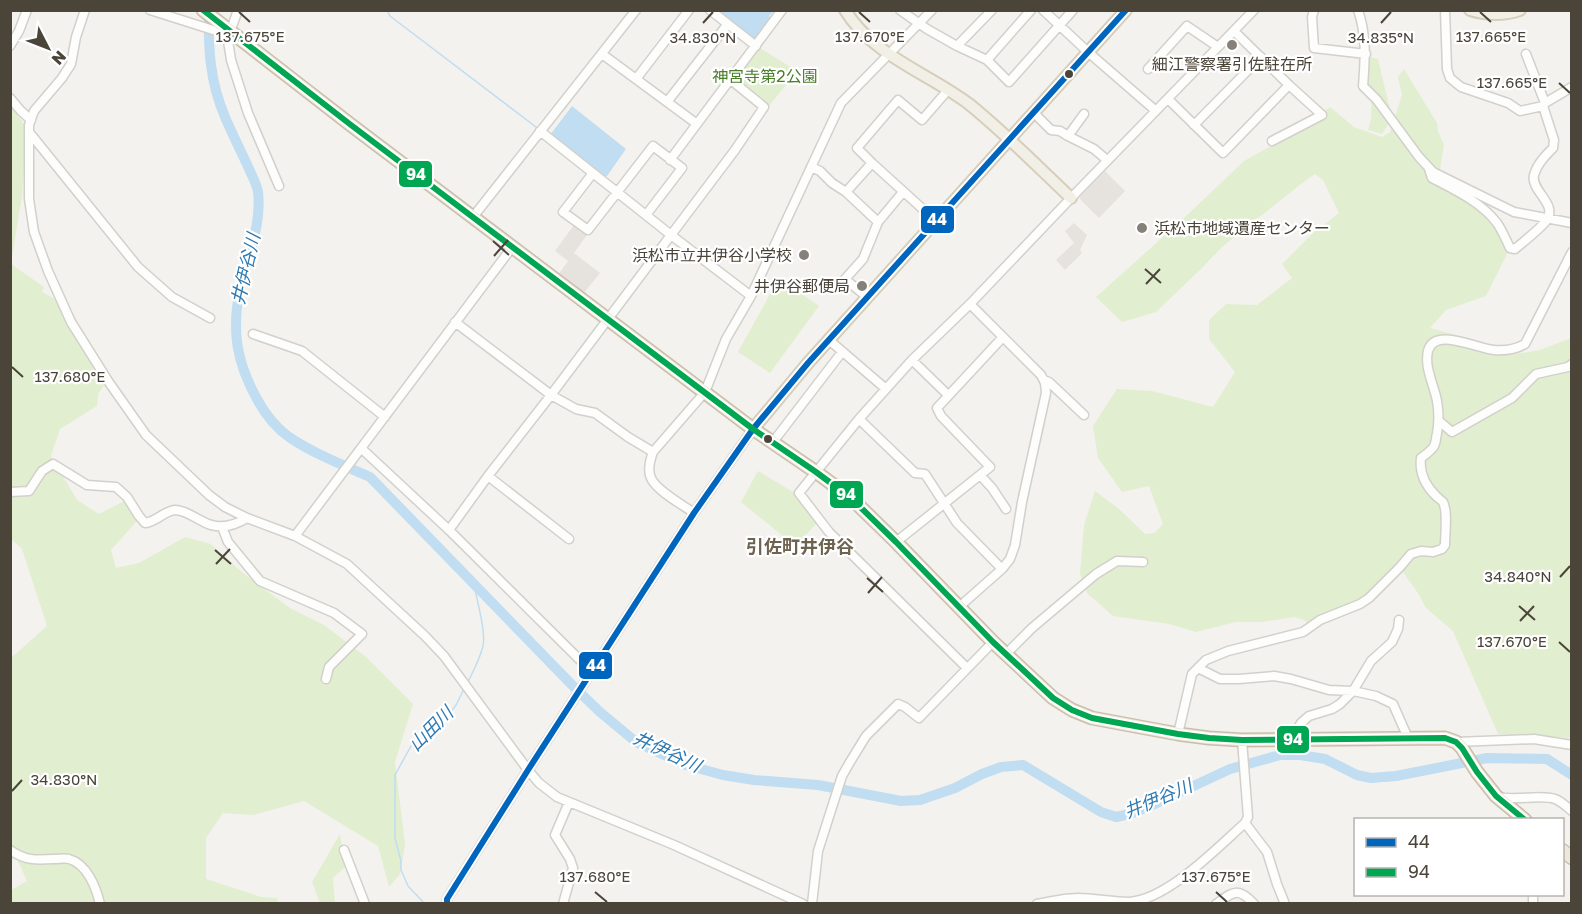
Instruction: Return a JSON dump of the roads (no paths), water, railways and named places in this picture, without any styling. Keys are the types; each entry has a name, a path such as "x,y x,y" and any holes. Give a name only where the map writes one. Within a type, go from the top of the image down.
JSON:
{"highway":[{"path":"203,10 227,32 753,429 851,498 993,642 1053,698 1072,710 1092,718 1209,738 1242,740 1445,738 1459,745 1496,796 1520,818"}],"main road":[{"path":"845,10 869,39 889,55 968,104 1071,198"},
{"path":"753,429 867,297 1126,10"},
{"path":"1470,10 1486,14 1510,14 1520,10"}],"street":[{"path":"10,46 20,31 27,10"},
{"path":"85,10 76,37 71,64 34,111 31,120 29,199 34,232 48,271 71,322 146,435 209,495 225,507 247,518 296,536 347,564 425,636 443,656 528,770 548,791 803,903"},
{"path":"150,10 227,32"},
{"path":"238,10 227,32 231,60 252,122 279,186"},
{"path":"473,217 636,10"},
{"path":"636,80 689,10"},
{"path":"710,10 756,46"},
{"path":"670,160 782,10"},
{"path":"900,10 957,46 987,60 1009,82 1073,10"},
{"path":"694,513 661,490 651,480 650,462 654,452 705,392 726,339 751,296 840,104 932,10"},
{"path":"957,46 992,10"},
{"path":"987,60 1031,10"},
{"path":"1043,10 1156,111"},
{"path":"967,668 829,532 799,493 859,419 912,360 970,304 1254,10"},
{"path":"1314,10 1312,16 1314,48 1366,54"},
{"path":"1358,10 1366,54 1363,86 1377,100 1419,158 1433,172 1514,212 1572,223"},
{"path":"1445,10 1447,69 1450,78 1461,87 1508,103 1520,111 1544,104 1572,87"},
{"path":"667,102 727,24"},
{"path":"1148,69 1187,26 1218,47"},
{"path":"1234,31 1322,115 1272,141"},
{"path":"602,54 697,124"},
{"path":"1428,167 1432,178 1472,200 1487,212 1498,224 1510,248 1515,249 1547,220 1549,207 1535,187 1533,176 1542,159 1553,148 1554,140 1526,54"},
{"path":"1194,125 1261,57"},
{"path":"448,530 735,150 764,107 731,80"},
{"path":"1168,99 1223,153 1289,85"},
{"path":"936,221 857,148 898,100 922,120 948,90"},
{"path":"10,98 31,120"},
{"path":"1034,113 1051,130 1060,130 1094,149 1107,160"},
{"path":"1068,136 1084,114"},
{"path":"540,131 751,296"},
{"path":"29,132 138,267 172,297 210,318"},
{"path":"593,173 563,212 588,230 653,147 682,168 646,215"},
{"path":"846,192 872,163"},
{"path":"811,167 820,171 846,192 878,222"},
{"path":"867,297 845,279 863,259 878,222 903,192"},
{"path":"296,536 513,246"},
{"path":"1178,734 1190,679 1206,660 1228,651 1304,632 1320,620 1370,598 1411,554 1442,549 1445,545 1445,510 1442,502 1434,494 1419,470 1420,458 1435,446 1439,421 1427,353 1431,345 1437,341 1451,339 1493,350 1516,349 1525,344 1572,252"},
{"path":"958,607 1002,569 1010,559 1015,545 1046,393 1041,375 970,304"},
{"path":"455,322 550,395 576,409 595,413 628,438 654,452"},
{"path":"253,334 302,351 385,417"},
{"path":"896,542 990,467 941,416 937,408 1004,337"},
{"path":"829,340 886,389"},
{"path":"773,442 843,352"},
{"path":"912,360 948,395"},
{"path":"1439,421 1452,432 1512,398 1536,374 1568,367 1572,364"},
{"path":"1044,380 1084,415"},
{"path":"859,419 915,473 925,474 957,523 1002,569"},
{"path":"447,903 447,899 528,770 694,513 753,429"},
{"path":"360,451 448,530 590,676"},
{"path":"10,492 29,491 42,471 52,464 87,485 116,487 128,497 145,523 152,522 168,512 178,510 191,514 204,523 222,527 238,524 247,518"},
{"path":"980,475 1006,509"},
{"path":"488,476 569,539"},
{"path":"222,527 228,542 260,581 334,613 362,634 329,667 326,679"},
{"path":"1006,654 1032,628 1096,574 1117,561 1143,562"},
{"path":"1291,739 1301,723 1309,716 1332,709 1353,691 1371,661 1392,642 1399,620"},
{"path":"812,903 818,851 842,776 866,736 898,704 920,718 993,642"},
{"path":"1198,668 1220,679 1274,676 1329,690 1353,691 1376,696 1393,704 1408,738"},
{"path":"1459,745 1534,739 1572,745"},
{"path":"1037,903 1078,898 1132,902 1148,900 1198,865 1245,823 1248,817 1242,740"},
{"path":"1496,796 1515,799 1555,799 1572,811"},
{"path":"563,903 573,868 555,836 570,802"},
{"path":"1245,823 1267,852 1285,903"},
{"path":"10,850 26,858 40,861 68,859 80,864 91,878 100,903"},
{"path":"344,850 365,903"},
{"path":"1216,903 1234,892 1239,892 1254,903"}],"water":[{"path":"712,11 774,11 769,16 772,19 756,42"},
{"path":"572,106 626,149 607,176 601,177 550,135"}],"waterway":[{"name":"井伊谷川","path":"209,10 210,52 216,91 258,192 258,217 237,305 236,333 240,360 260,405 275,425 289,437 318,454 370,477 574,687 636,742 686,765 723,775 818,785 901,801 920,800 955,788 1001,767 1023,765 1101,812 1116,817 1157,803 1230,769 1280,755 1325,759 1357,775 1371,778 1396,776 1487,758 1547,759 1572,775"},
{"path":"387,10 390,16 536,127"},
{"name":"山田川","path":"468,682 480,656 484,640 474,585"},
{"name":"山田川","path":"425,904 408,886 401,870 395,838 395,775 411,746 442,724 464,689"}],"place":[{"name":"細江警察署引佐駐在所","path":"1232,45"},
{"name":"浜松市地域遺産センター","path":"1142,228"},
{"name":"浜松市立井伊谷小学校","path":"804,255"},
{"name":"井伊谷郵便局","path":"862,286"}],"district":[{"name":"引佐町井伊谷","path":"800,547"}],"park label":[{"name":"神宮寺第2公園","path":"765,76"}]}
